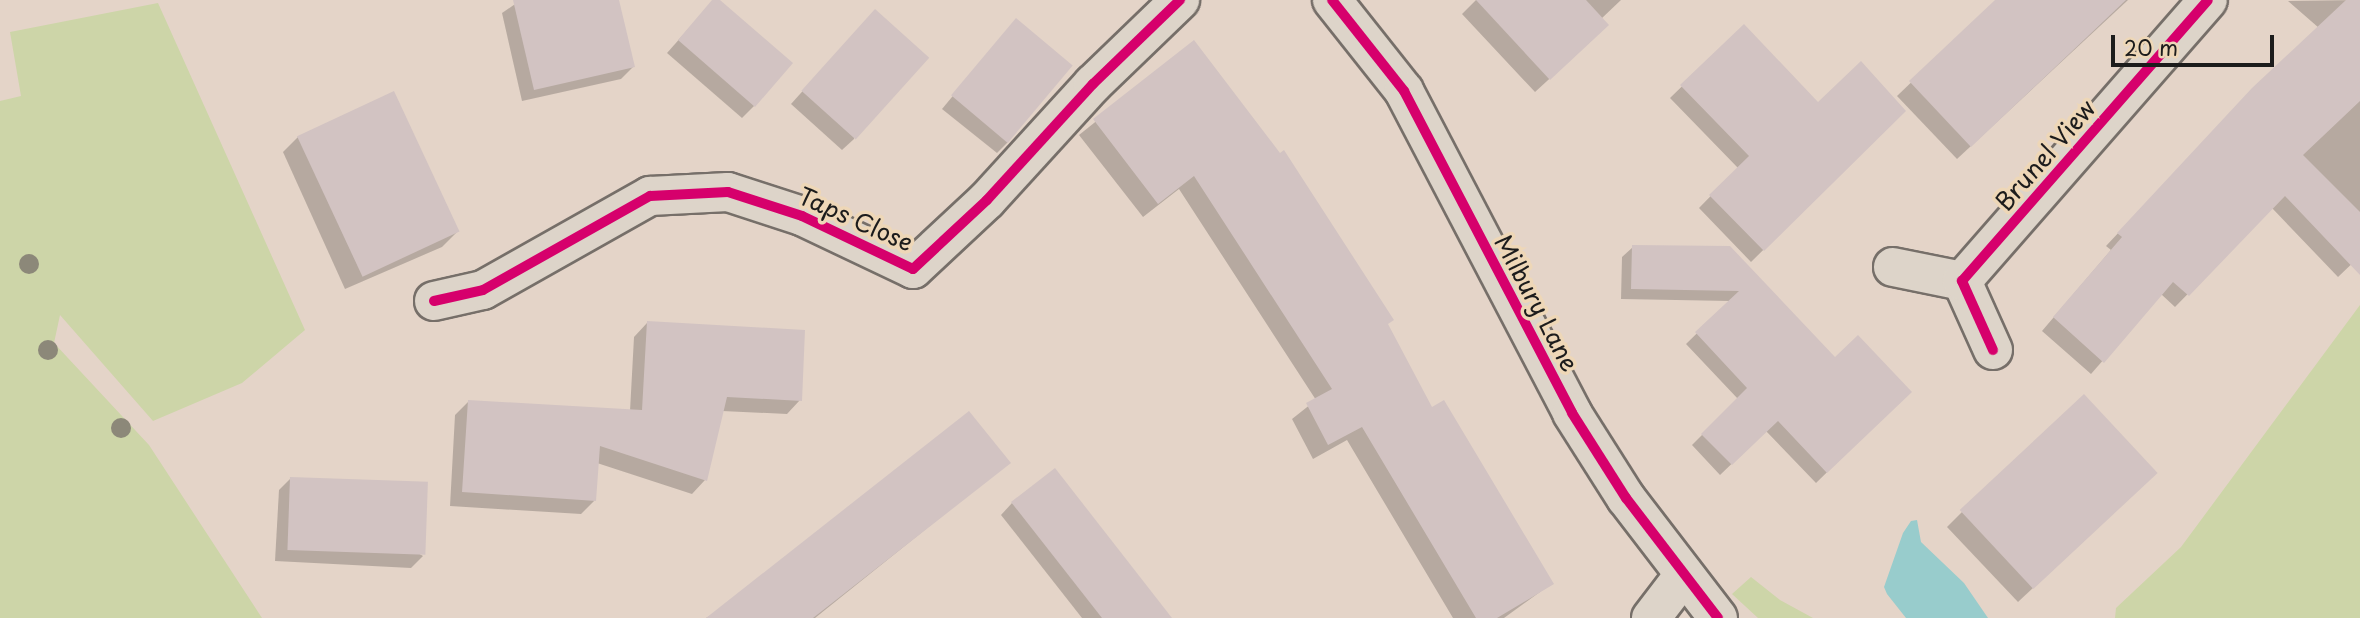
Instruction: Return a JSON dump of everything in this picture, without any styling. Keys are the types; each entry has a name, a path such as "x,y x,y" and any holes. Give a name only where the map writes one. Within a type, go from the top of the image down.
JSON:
{"street":[{"name":"Taps Close","path":"434,301 483,290 650,196 728,192 802,216 913,269 987,200 1093,84 1180,0"},
{"name":"Brunel View","path":"1962,281 2208,0"},
{"name":"Milbury Lane","path":"1338,1 1404,91 1572,413 1626,498 1718,618"},
{"path":"1893,267 1962,281 1993,350"},
{"path":"1651,618 1684,575"}],"green space":[{"path":"158,3 305,330 242,383 153,421 60,315 54,343 149,445 262,618 0,618 0,101 21,96 10,32"},
{"path":"2360,305 2360,618 2115,618 2116,608 2181,547"},
{"path":"1751,577 1780,600 1813,618 1758,618 1732,594"}],"water":[{"path":"1917,520 1921,542 1964,583 1988,618 1906,618 1887,594 1884,587 1903,533 1911,521"}],"building":[{"path":"513,0 619,0 635,67 534,90"},
{"path":"712,0 720,0 793,63 755,107 678,40"},
{"path":"1476,0 1586,0 1609,25 1550,80"},
{"path":"1995,0 2126,0 1971,147 1909,81"},
{"path":"2346,0 2360,0 2360,101 2303,155 2360,212 2360,275 2285,196 2189,296 2173,282 2104,363 2053,317 2122,237 2117,233 2252,88"},
{"path":"875,9 929,58 856,140 801,91"},
{"path":"1016,18 1073,66 1008,143 951,95"},
{"path":"1744,24 1818,102 1861,61 1906,111 1764,251 1709,195 1749,156 1680,85"},
{"path":"1194,40 1280,153 1284,150 1394,320 1388,324 1432,407 1444,400 1554,584 1497,618 1476,618 1362,427 1328,445 1306,403 1332,389 1194,176 1158,204 1093,119"},
{"path":"394,91 460,231 363,277 297,136"},
{"path":"1632,245 1730,246 1835,357 1858,335 1912,392 1827,473 1778,421 1732,465 1701,434 1747,388 1695,332 1739,291 1631,289"},
{"path":"647,321 805,330 802,401 727,397 707,481 600,446 596,501 462,492 468,400 642,410"},
{"path":"2084,394 2158,473 2033,589 1960,510"},
{"path":"969,411 1011,463 813,618 706,618"},
{"path":"1055,468 1172,618 1102,618 1011,502"},
{"path":"290,477 428,482 425,555 287,550"}],"cycle path":[{"path":"434,301 483,290 650,196 728,192 802,216 913,269 987,200 1093,84 1180,0"},
{"path":"1332,0 1404,91 1572,413 1626,498 1718,618"},
{"path":"1993,350 1962,281 2208,0"}]}
